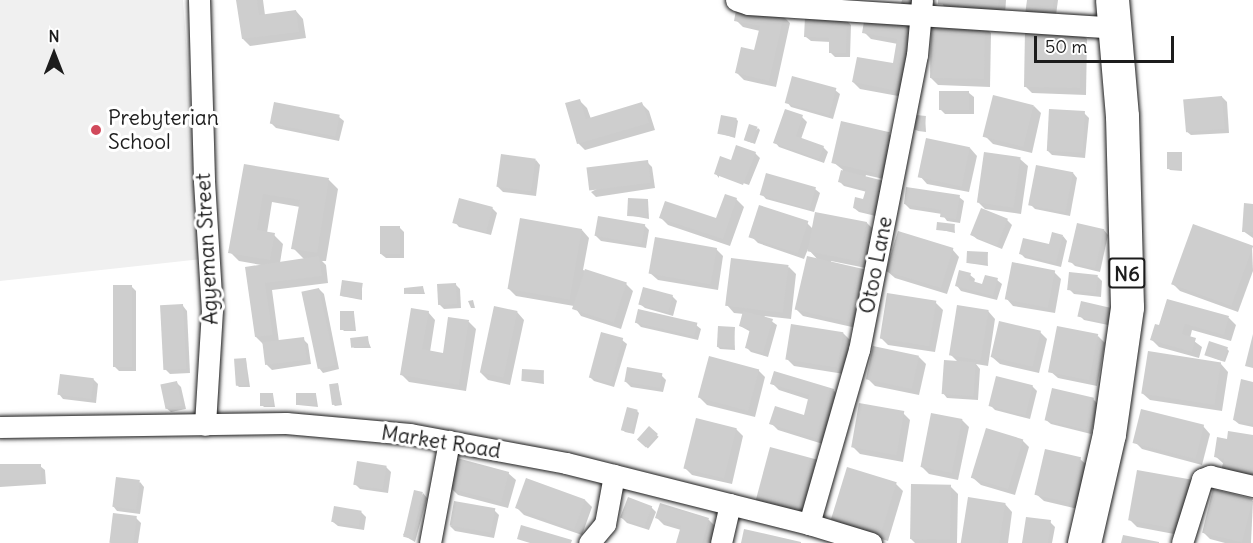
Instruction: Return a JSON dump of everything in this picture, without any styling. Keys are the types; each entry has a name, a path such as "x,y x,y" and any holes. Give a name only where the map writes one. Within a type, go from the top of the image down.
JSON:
{"main road":[{"name":"N6","path":"1084,543 1109,434 1127,307 1122,116 1114,14"}],"street":[{"name":"Agyeman Street","path":"199,0 204,181 212,310 206,425"},
{"path":"736,0 748,4 1114,14"},
{"name":"Otoo Lane","path":"815,532 859,350 915,66 921,8"},
{"name":"Market Road","path":"0,427 286,423 410,434 566,463 730,504 815,532 871,543"},
{"path":"430,543 434,535 449,441"},
{"path":"589,543 605,524 614,476"},
{"path":"1182,543 1202,479 1210,476 1253,486"},
{"path":"721,543 730,504"}],"shaded area":[{"name":"Prebyterian School","path":"0,0 183,0 202,259 0,281"}],"building":[{"path":"236,0 257,0 259,15 296,10 299,32 242,39"},
{"path":"938,0 999,0 998,8 938,4"},
{"path":"1027,0 1054,0 1051,19 1025,15"},
{"path":"737,5 784,15 769,81 735,73 741,47 754,50 760,26 734,21"},
{"path":"865,16 915,25 902,92 852,82 857,57 893,63 897,39 862,33"},
{"path":"805,17 847,18 846,53 829,53 829,38 804,37"},
{"path":"931,23 985,24 984,79 930,78"},
{"path":"1025,30 1081,31 1080,88 1024,87"},
{"path":"792,76 836,88 829,115 785,103"},
{"path":"939,91 969,91 969,110 939,110"},
{"path":"993,95 1034,105 1023,147 983,137"},
{"path":"1222,96 1225,129 1186,132 1183,99"},
{"path":"580,99 586,119 642,102 649,123 577,144 565,103"},
{"path":"274,102 340,115 336,136 270,124"},
{"path":"785,109 803,115 796,136 824,146 819,159 773,143"},
{"path":"1049,109 1085,111 1083,153 1047,151"},
{"path":"721,115 737,118 733,137 717,134"},
{"path":"916,115 926,116 924,131 914,130"},
{"path":"841,121 890,132 880,174 831,163"},
{"path":"749,124 758,127 752,143 744,140"},
{"path":"926,138 970,147 962,186 918,177"},
{"path":"736,145 756,152 743,185 714,174 720,156 731,160"},
{"path":"984,152 1021,157 1014,208 977,203"},
{"path":"1167,152 1182,152 1182,169 1167,169"},
{"path":"501,154 536,159 531,192 496,187"},
{"path":"648,160 651,183 589,190 586,168"},
{"path":"244,164 329,178 317,253 291,249 300,200 263,194 257,230 275,233 270,260 228,253"},
{"path":"1036,165 1073,172 1065,212 1028,205"},
{"path":"841,170 884,181 876,214 853,208 855,197 863,199 866,189 838,182"},
{"path":"766,173 816,187 810,209 760,195"},
{"path":"906,187 960,195 956,219 940,217 941,210 904,204"},
{"path":"725,194 737,198 723,239 659,218 665,201 716,218"},
{"path":"459,198 493,207 486,232 452,223"},
{"path":"628,198 648,199 647,217 627,216"},
{"path":"1244,203 1253,204 1253,232 1242,232"},
{"path":"759,205 808,221 798,253 748,237"},
{"path":"981,208 1008,219 997,246 970,235"},
{"path":"815,212 867,222 859,261 807,251"},
{"path":"598,216 645,224 642,244 595,236"},
{"path":"520,218 582,229 570,300 507,289"},
{"path":"937,222 955,224 954,232 936,230"},
{"path":"1077,223 1104,229 1095,268 1068,262"},
{"path":"1193,224 1253,246 1231,306 1171,284"},
{"path":"380,226 400,226 400,254 380,254"},
{"path":"898,231 953,248 941,288 886,271"},
{"path":"1052,232 1063,235 1056,263 1019,254 1023,238 1049,244"},
{"path":"655,237 717,248 711,284 649,273"},
{"path":"967,251 988,252 987,264 966,263"},
{"path":"319,256 322,276 265,283 273,335 255,337 245,267"},
{"path":"807,256 866,270 854,323 795,310"},
{"path":"731,258 789,265 783,313 725,306"},
{"path":"1012,262 1055,270 1048,308 1005,299"},
{"path":"585,269 627,283 614,323 572,309"},
{"path":"959,270 971,273 969,280 982,284 985,275 998,278 993,296 955,286"},
{"path":"1069,272 1098,275 1096,293 1067,290"},
{"path":"342,280 363,283 361,299 340,296"},
{"path":"456,283 457,304 438,305 437,284"},
{"path":"113,285 132,285 132,367 113,367"},
{"path":"423,286 424,293 404,294 404,288"},
{"path":"643,287 673,295 668,312 638,304"},
{"path":"319,288 335,365 318,369 301,292"},
{"path":"887,293 936,301 929,346 880,338"},
{"path":"1167,299 1229,316 1224,335 1185,324 1182,334 1196,338 1192,352 1150,340 1155,324 1159,325"},
{"path":"1081,301 1112,308 1109,324 1077,317"},
{"path":"183,304 186,369 163,370 160,305"},
{"path":"957,305 989,310 981,360 949,355"},
{"path":"494,306 517,311 503,378 480,373"},
{"path":"411,308 429,311 422,349 443,353 448,317 469,320 459,385 400,375"},
{"path":"638,309 697,323 694,336 635,323"},
{"path":"340,311 354,311 354,330 340,330"},
{"path":"743,311 773,319 763,353 745,348 750,329 739,326"},
{"path":"999,321 1041,331 1033,367 991,357"},
{"path":"791,324 843,332 838,368 785,360"},
{"path":"718,326 735,327 734,348 717,347"},
{"path":"1057,326 1098,334 1089,380 1048,372"},
{"path":"601,332 623,338 611,383 589,377"},
{"path":"1253,334 1253,368 1245,366"},
{"path":"368,336 369,346 351,348 350,338"},
{"path":"304,337 307,360 265,365 262,342"},
{"path":"1209,341 1228,347 1223,361 1204,355"},
{"path":"873,346 919,356 912,389 866,379"},
{"path":"1148,351 1221,363 1214,405 1141,393"},
{"path":"709,356 759,369 748,411 698,398"},
{"path":"246,358 248,385 236,386 234,359"},
{"path":"944,360 976,362 974,396 942,394"},
{"path":"627,367 662,373 660,388 624,382"},
{"path":"522,369 544,370 543,382 521,381"},
{"path":"774,371 834,389 819,439 769,424 775,406 804,415 809,395 770,384"},
{"path":"60,374 94,378 91,399 57,395"},
{"path":"996,376 1033,385 1025,415 989,406"},
{"path":"1241,379 1253,382 1253,424 1233,420"},
{"path":"177,381 182,405 166,409 160,385"},
{"path":"338,383 341,404 332,405 329,384"},
{"path":"1052,388 1094,398 1086,430 1045,420"},
{"path":"260,393 273,393 273,406 260,406"},
{"path":"296,393 316,393 316,405 296,405"},
{"path":"859,403 904,411 896,455 851,447"},
{"path":"627,407 638,410 631,433 621,430"},
{"path":"1141,409 1204,425 1196,459 1133,443"},
{"path":"931,413 962,419 952,473 921,467"},
{"path":"696,418 737,428 724,479 683,468"},
{"path":"649,426 658,434 646,447 637,439"},
{"path":"986,428 1023,439 1008,489 971,478"},
{"path":"1228,431 1253,435 1253,476 1221,471 1224,459 1214,457 1217,437 1227,439"},
{"path":"770,447 823,461 809,514 756,500"},
{"path":"1045,449 1081,457 1070,503 1034,495"},
{"path":"457,458 509,472 501,502 449,488"},
{"path":"357,461 387,466 383,489 353,485"},
{"path":"0,464 41,464 41,480 0,480"},
{"path":"847,467 897,482 881,535 831,520"},
{"path":"1137,470 1192,480 1183,530 1128,520"},
{"path":"116,477 140,480 136,510 112,507"},
{"path":"526,478 585,500 574,530 515,508"},
{"path":"911,484 951,485 950,540 910,539"},
{"path":"1213,489 1253,499 1242,543 1202,533"},
{"path":"414,490 423,492 412,539 403,537"},
{"path":"628,497 652,506 644,527 620,518"},
{"path":"968,497 1006,503 999,543 961,543"},
{"path":"454,501 495,508 491,533 450,526"},
{"path":"660,503 709,518 702,543 676,543 681,526 655,518"},
{"path":"334,506 362,511 359,527 331,522"},
{"path":"113,513 137,516 133,543 109,543"},
{"path":"1026,517 1051,520 1048,543 1022,543"},
{"path":"521,525 572,540 571,543 530,543 517,539"},
{"path":"744,529 801,542 801,543 741,543"},
{"path":"1123,535 1159,542 1159,543 1121,543"}],"place":[{"name":"Prebyterian School","path":"96,130"}]}
